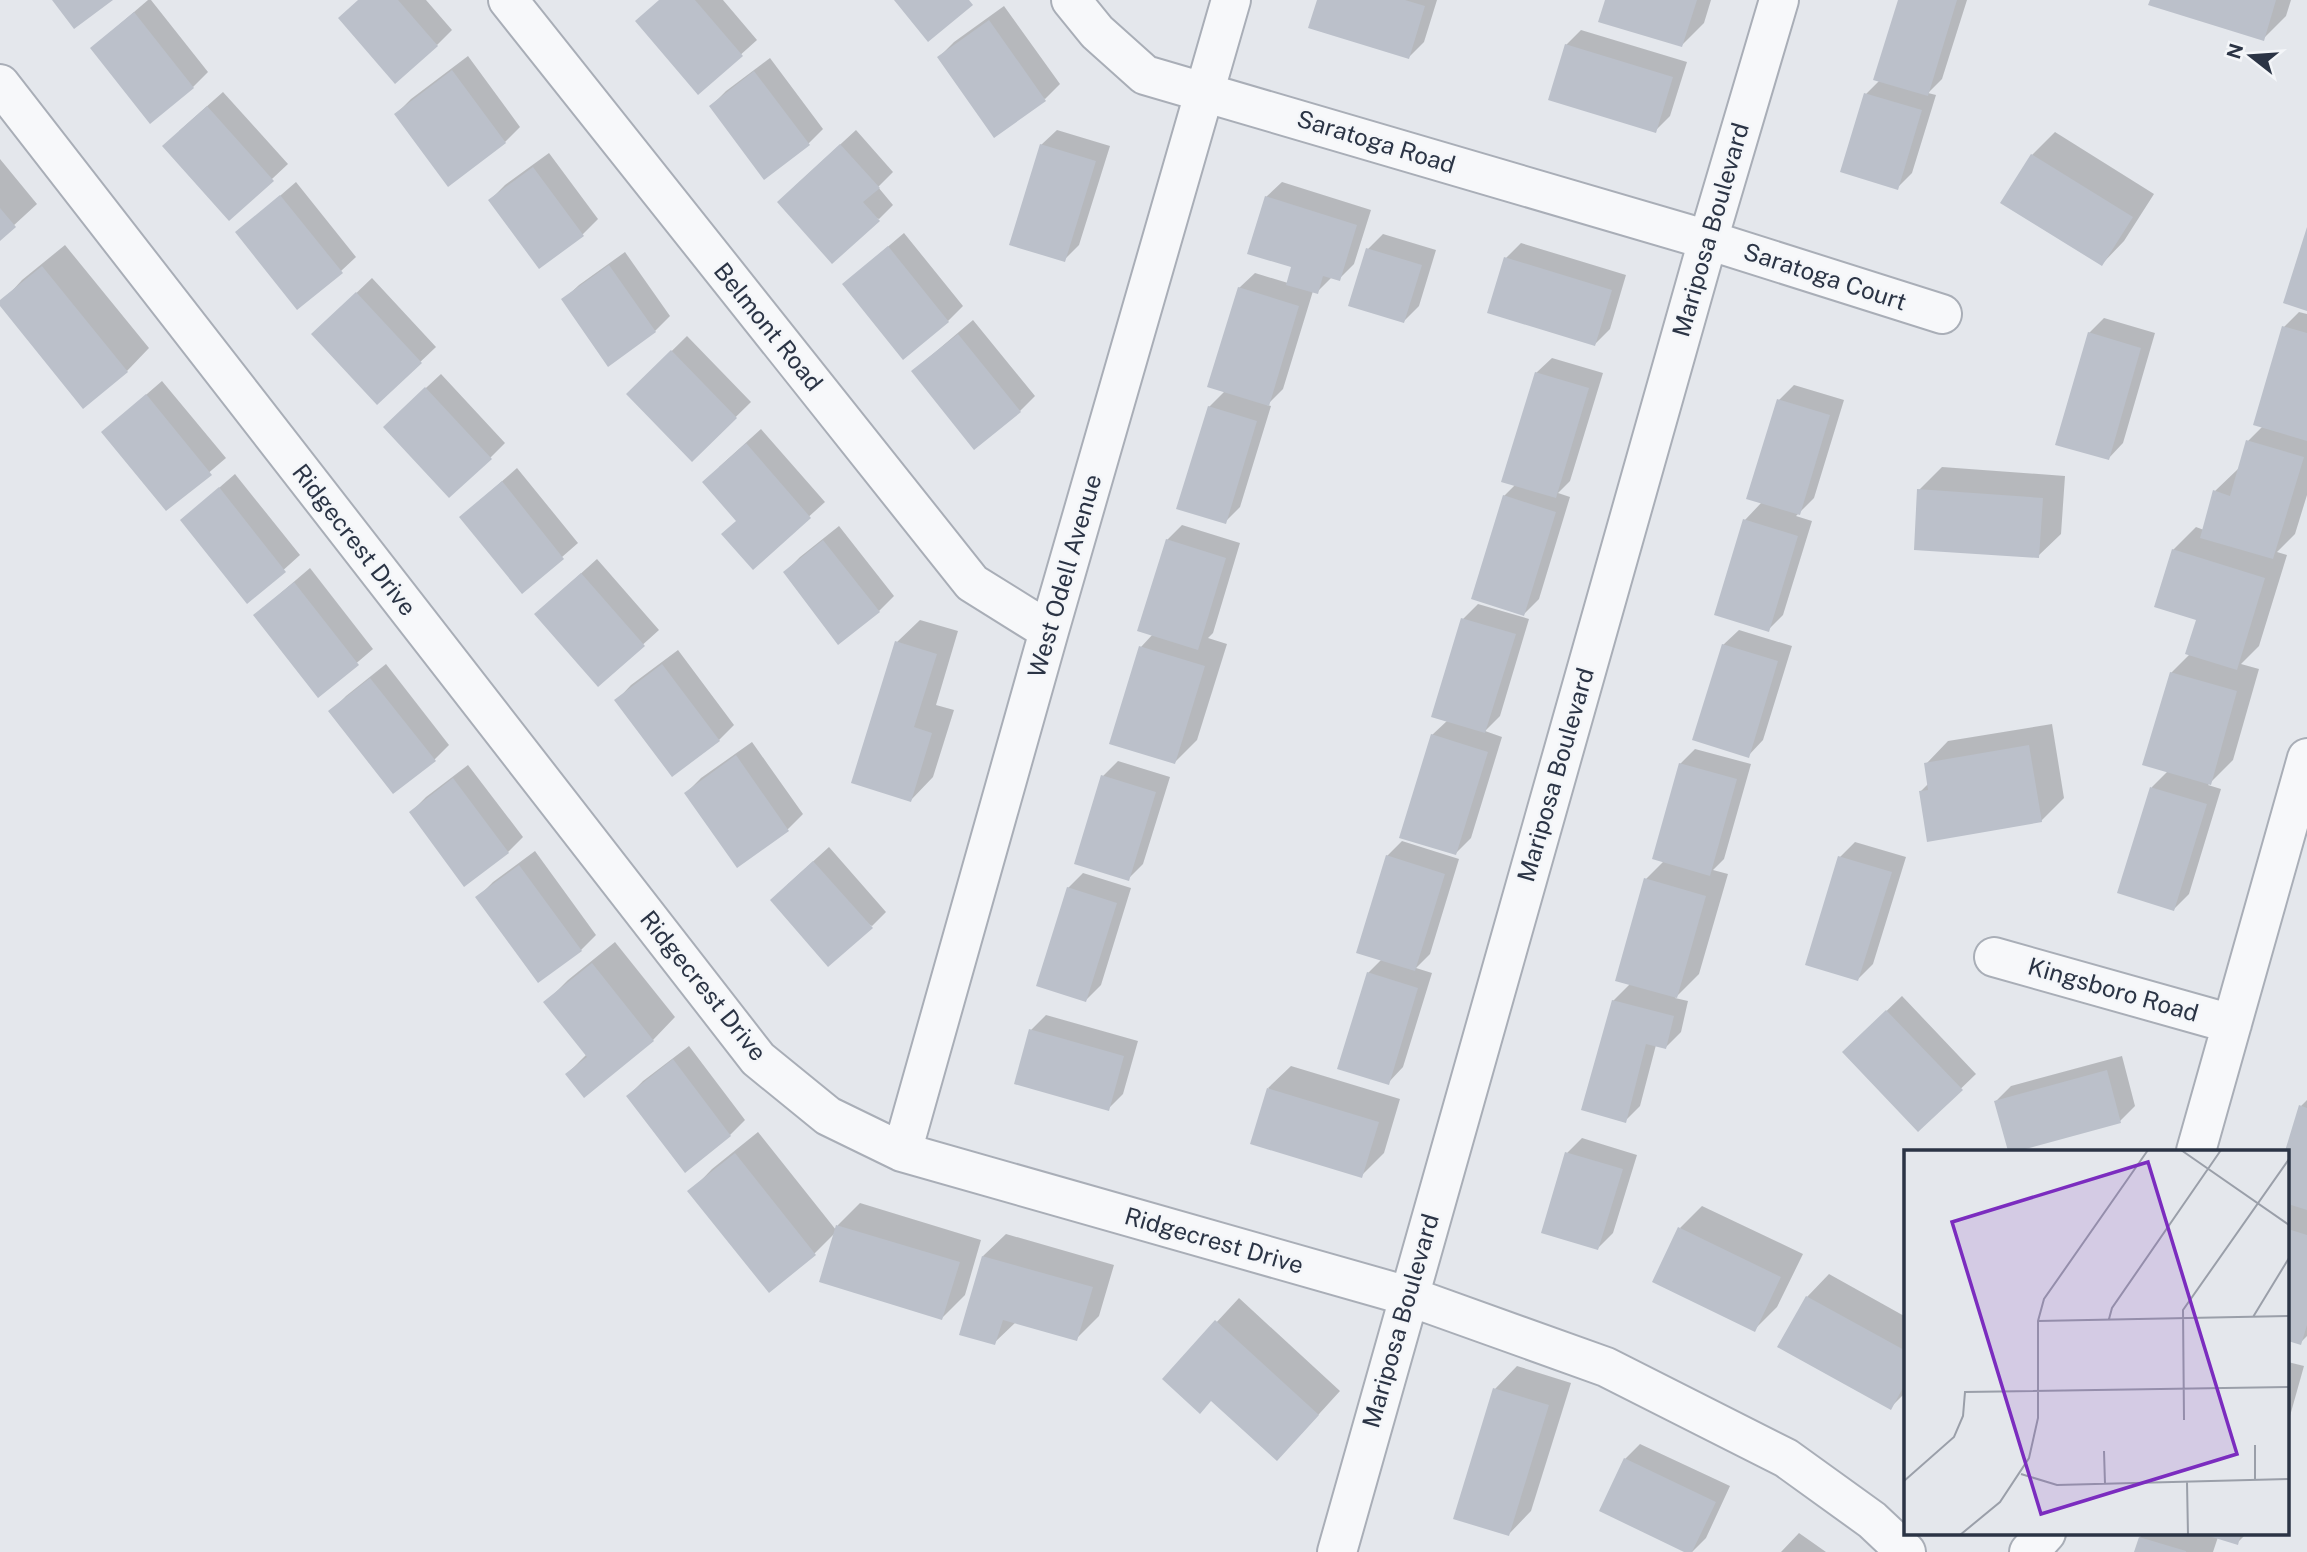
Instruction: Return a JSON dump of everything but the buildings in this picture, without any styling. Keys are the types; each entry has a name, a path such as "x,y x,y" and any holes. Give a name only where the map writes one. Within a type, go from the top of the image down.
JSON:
{"street":[{"name":"Belmont Road","path":"508,0 972,583 1049,631"},
{"name":"Saratoga Road","path":"1071,0 1097,32 1145,75 1708,240"},
{"name":"West Odell Avenue","path":"902,1152 1231,0"},
{"name":"Mariposa Boulevard","path":"1336,1552 1708,240 1779,0"},
{"name":"Ridgecrest Drive","path":"0,84 758,1059 828,1116 902,1152 1408,1296 1606,1367 1774,1452 1872,1520 1906,1552"},
{"name":"Saratoga Court","path":"1708,240 1942,314"},
{"name":"Kingsboro Road","path":"2196,1150 2307,758"},
{"name":"Kingsboro Road","path":"1994,957 2232,1024"},
{"path":"2029,1552 2045,1534"}]}
